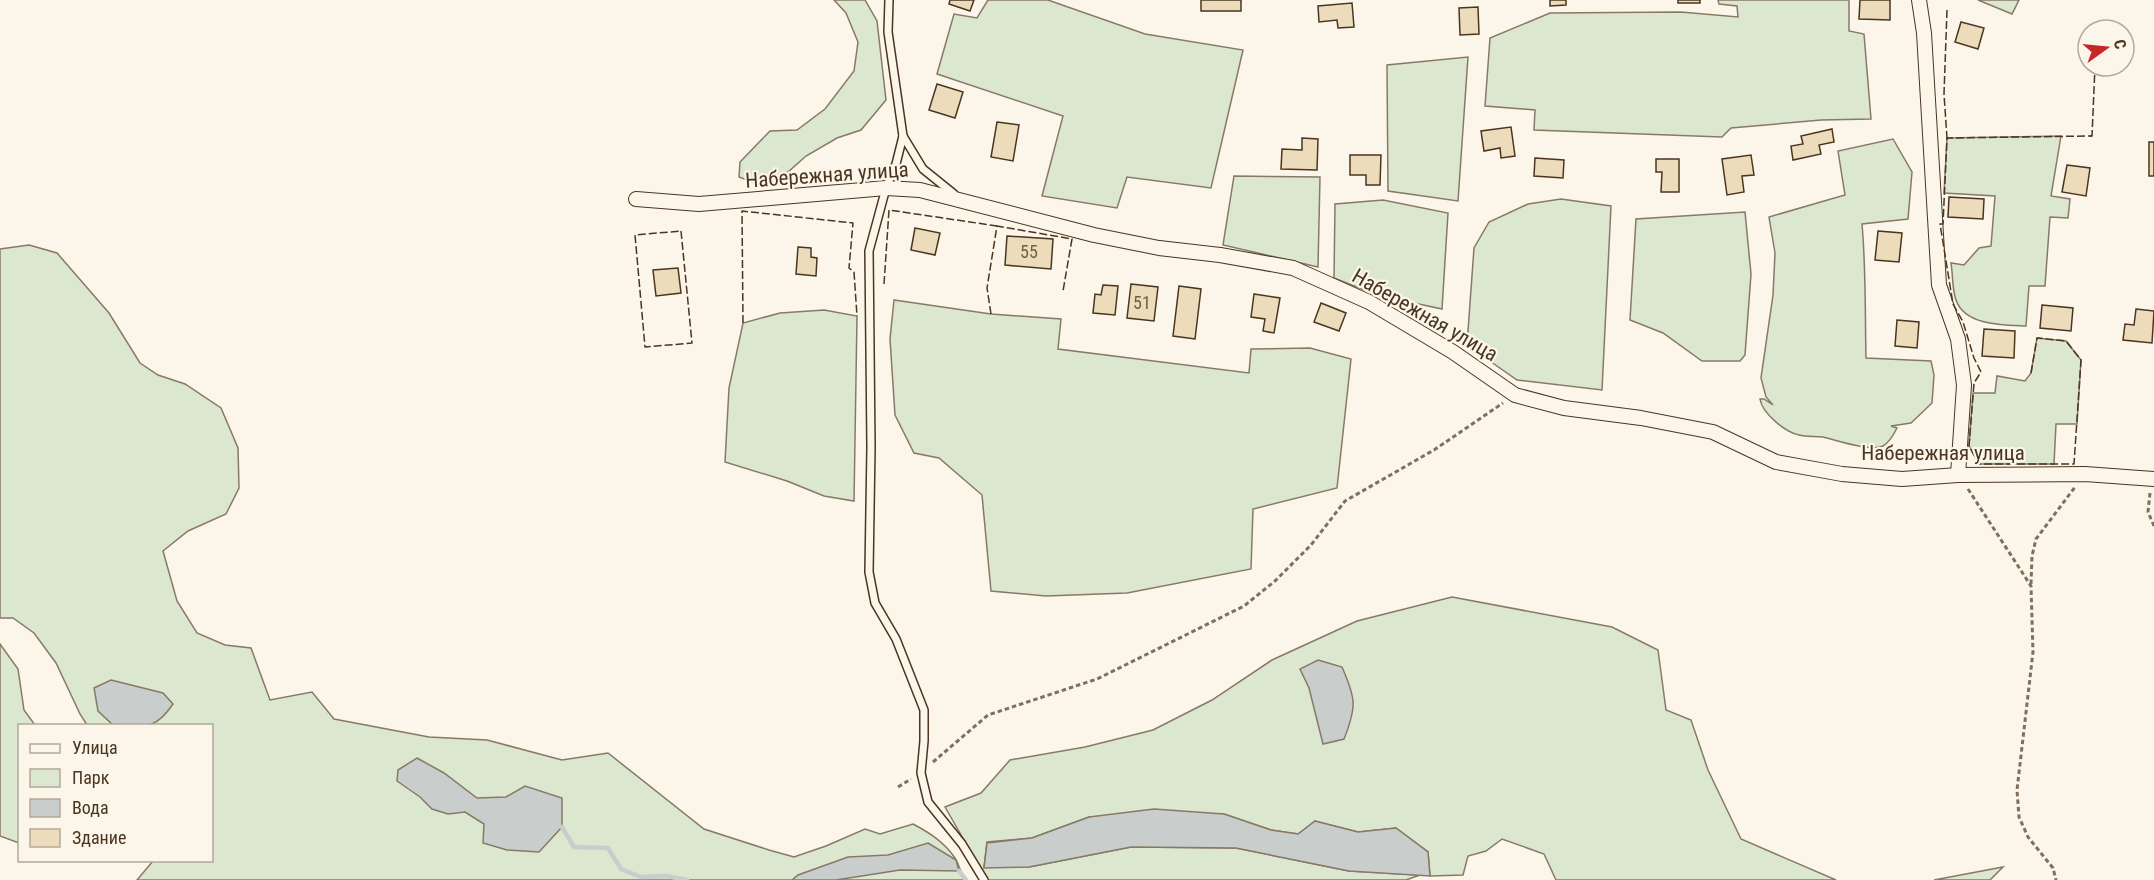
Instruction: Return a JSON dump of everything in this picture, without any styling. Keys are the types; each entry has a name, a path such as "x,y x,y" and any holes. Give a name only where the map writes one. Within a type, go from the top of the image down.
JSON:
{"street":[{"path":"1919,0 1924,33 1939,285 1958,339 1964,385 1958,475"},
{"name":"Набережная улица","path":"636,199 699,204 886,188 920,190 1094,235 1159,248 1220,255 1293,268 1369,302 1454,352 1515,395 1564,408 1641,418 1713,432 1776,462 1820,470 1902,479 1958,475 2085,474 2152,479"}],"lane":[{"path":"889,0 888,32 903,136 868,251 871,447 868,572 875,603 896,639 924,710 921,773 928,802 962,844 984,880"},
{"path":"903,136 923,169 965,201"}],"path":[{"path":"897,787 921,773 988,715 1097,679 1244,606 1275,581 1311,545 1345,501 1434,450 1515,395"},
{"path":"2055,880 2053,868 2028,837 2019,817 2017,790 2033,652 2032,556 2036,539 2085,474"},
{"path":"1958,475 2031,586"},
{"path":"2152,479 2148,512 2154,526"}],"green space":[{"path":"834,0 865,0 877,21 886,100 861,130 837,138 806,156 788,172 757,184 739,177 740,162 770,131 797,130 825,109 854,71 858,42 846,13"},
{"path":"988,0 1048,0 1145,34 1243,50 1211,188 1127,177 1117,208 1042,196 1063,116 937,74 954,14 977,18"},
{"path":"1718,0 1849,0 1849,31 1864,34 1871,119 1821,120 1731,128 1722,137 1534,130 1535,110 1485,106 1490,38 1550,13 1681,12 1738,17 1737,6 1719,4"},
{"path":"1978,0 2019,0 2012,14"},
{"path":"1468,57 1458,201 1388,191 1387,65"},
{"path":"2061,136 2051,196 2070,199 2068,218 2050,217 2045,286 2029,286 2026,326 1997,324 1976,319 1961,309 1956,300 1951,263 1964,265 1979,248 1991,246 1995,196 1944,193 1947,138"},
{"path":"1893,139 1912,172 1908,219 1862,224 1866,358 1931,361 1934,375 1932,403 1911,423 1891,426 1897,428 1890,440 1883,446 1862,447 1823,437 1793,433 1770,416 1760,399 1773,405 1766,397 1761,378 1773,295 1775,253 1769,217 1845,195 1838,151"},
{"path":"1234,176 1320,177 1318,267 1223,245"},
{"path":"1561,199 1611,206 1602,390 1517,380 1467,345 1474,248 1489,222 1528,204"},
{"path":"1383,200 1448,213 1442,309 1377,295 1334,278 1335,204"},
{"path":"1745,212 1751,274 1745,355 1740,361 1702,361 1663,333 1630,320 1636,219"},
{"path":"29,245 57,253 109,313 140,363 158,375 185,384 221,408 238,448 239,488 226,514 188,531 163,551 177,601 197,633 225,645 251,648 270,700 312,692 334,719 429,737 487,740 562,760 608,753 704,829 794,857 865,829 880,834 913,824 931,834 946,847 955,858 966,880 137,880 152,862 213,862 213,724 86,724 56,663 34,633 13,618 0,618 0,249"},
{"path":"894,300 991,314 1061,319 1058,349 1249,373 1251,349 1310,348 1351,359 1337,488 1253,509 1251,569 1127,593 1046,596 991,591 982,495 939,458 914,453 895,415 890,339"},
{"path":"824,310 857,316 854,501 824,496 787,481 725,462 729,388 743,323 780,313"},
{"path":"2037,338 2066,341 2081,360 2077,424 2056,424 2054,464 1979,464 1969,446 1973,393 1995,393 1997,376 2025,381 2031,373"},
{"path":"1452,597 1612,627 1658,650 1666,710 1691,720 1708,770 1741,839 1836,880 1556,880 1544,854 1502,839 1486,851 1468,856 1463,875 1430,876 1428,852 1396,828 1358,832 1315,821 1298,834 1271,830 1224,814 1089,817 1032,838 987,842 984,867 1029,867 1131,847 1236,848 1349,871 1420,875 1406,880 987,880 945,807 981,793 1010,760 1085,747 1153,730 1212,700 1272,660 1357,621"},
{"path":"0,644 18,669 24,710 34,724 18,724 18,843 0,836"},
{"path":"2003,867 1990,880 1934,880"}],"water":[{"path":"1318,660 1342,667 1350,687 1353,703 1344,739 1323,744 1309,688 1300,669"},
{"path":"111,680 163,693 173,704 154,723 112,724 98,711 94,688"},
{"path":"417,758 444,773 477,798 506,797 525,786 562,798 562,827 539,852 507,850 483,843 484,824 465,812 448,814 432,809 420,797 397,781 398,770"},
{"path":"1154,809 1224,814 1271,830 1298,834 1315,821 1358,832 1396,828 1428,852 1430,876 1349,871 1236,848 1131,847 1029,867 984,868 987,843 1032,838 1089,817"},
{"path":"928,843 956,860 959,871 900,870 836,880 792,880 798,875 848,857 888,855"}],"building":[{"path":"950,0 974,0 970,11 949,4"},
{"path":"1201,0 1241,0 1241,11 1201,11"},
{"path":"1550,0 1566,0 1566,5 1550,6"},
{"path":"1678,0 1700,0 1700,3 1678,3"},
{"path":"1860,0 1890,0 1890,20 1859,19"},
{"path":"1352,3 1354,27 1338,28 1337,20 1319,22 1318,6"},
{"path":"1478,7 1479,34 1460,35 1459,8"},
{"path":"1961,22 1984,28 1978,49 1955,42"},
{"path":"937,84 963,92 955,118 929,110"},
{"path":"997,122 1019,125 1013,161 991,157"},
{"path":"1511,127 1515,156 1501,158 1500,148 1484,151 1481,131"},
{"path":"1832,129 1834,142 1819,145 1821,154 1793,160 1791,146 1803,144 1801,136"},
{"path":"1302,138 1318,139 1317,170 1281,169 1282,149 1302,150"},
{"path":"2149,142 2154,142 2154,176 2149,176"},
{"path":"1350,155 1381,155 1380,185 1366,185 1366,175 1350,175"},
{"path":"1751,155 1754,175 1742,176 1744,192 1727,195 1722,159"},
{"path":"1535,158 1564,160 1563,178 1534,176"},
{"path":"1656,159 1679,159 1679,192 1661,192 1662,172 1656,172"},
{"path":"2067,165 2090,168 2086,196 2062,192"},
{"path":"1949,197 1984,199 1983,219 1948,217"},
{"path":"915,228 940,233 935,255 911,250"},
{"path":"1878,231 1902,233 1899,262 1875,260"},
{"path":"1007,236 1053,239 1051,269 1005,265"},
{"path":"798,247 811,248 811,257 817,258 816,276 796,274"},
{"path":"678,268 681,293 656,296 653,270"},
{"path":"1131,284 1158,287 1154,321 1127,318"},
{"path":"1103,285 1118,286 1115,315 1093,313 1095,294 1101,295"},
{"path":"1179,286 1201,289 1195,339 1173,336"},
{"path":"1254,294 1280,298 1274,333 1263,331 1265,319 1251,317"},
{"path":"1321,303 1346,313 1339,331 1314,322"},
{"path":"2042,305 2073,308 2071,331 2040,328"},
{"path":"2136,309 2154,311 2152,343 2123,340 2125,324 2134,325"},
{"path":"1897,320 1919,322 1917,348 1895,346"},
{"path":"1984,329 2015,331 2014,358 1982,356"}],"waterway":[{"path":"562,827 574,847 608,848 621,869 641,877 667,876 687,880"},
{"path":"959,871 966,880"}],"fence":[{"path":"1947,10 1944,94 1947,138 1949,138"},
{"path":"2090,136 2092,136 2094,78"},
{"path":"2031,373 2037,338 2066,341 2081,360 2074,464 1979,464 1969,446 1974,383 1981,372 1974,358 1963,322 1953,304 1940,224 1943,224 1947,138 2092,136"},
{"path":"884,284 889,210 997,226"},
{"path":"743,323 742,211 853,223 849,268 854,272 857,316"},
{"path":"991,314 987,288 997,226 1072,239 1063,291"},
{"path":"681,231 692,343 645,347 635,235 681,231"}]}
